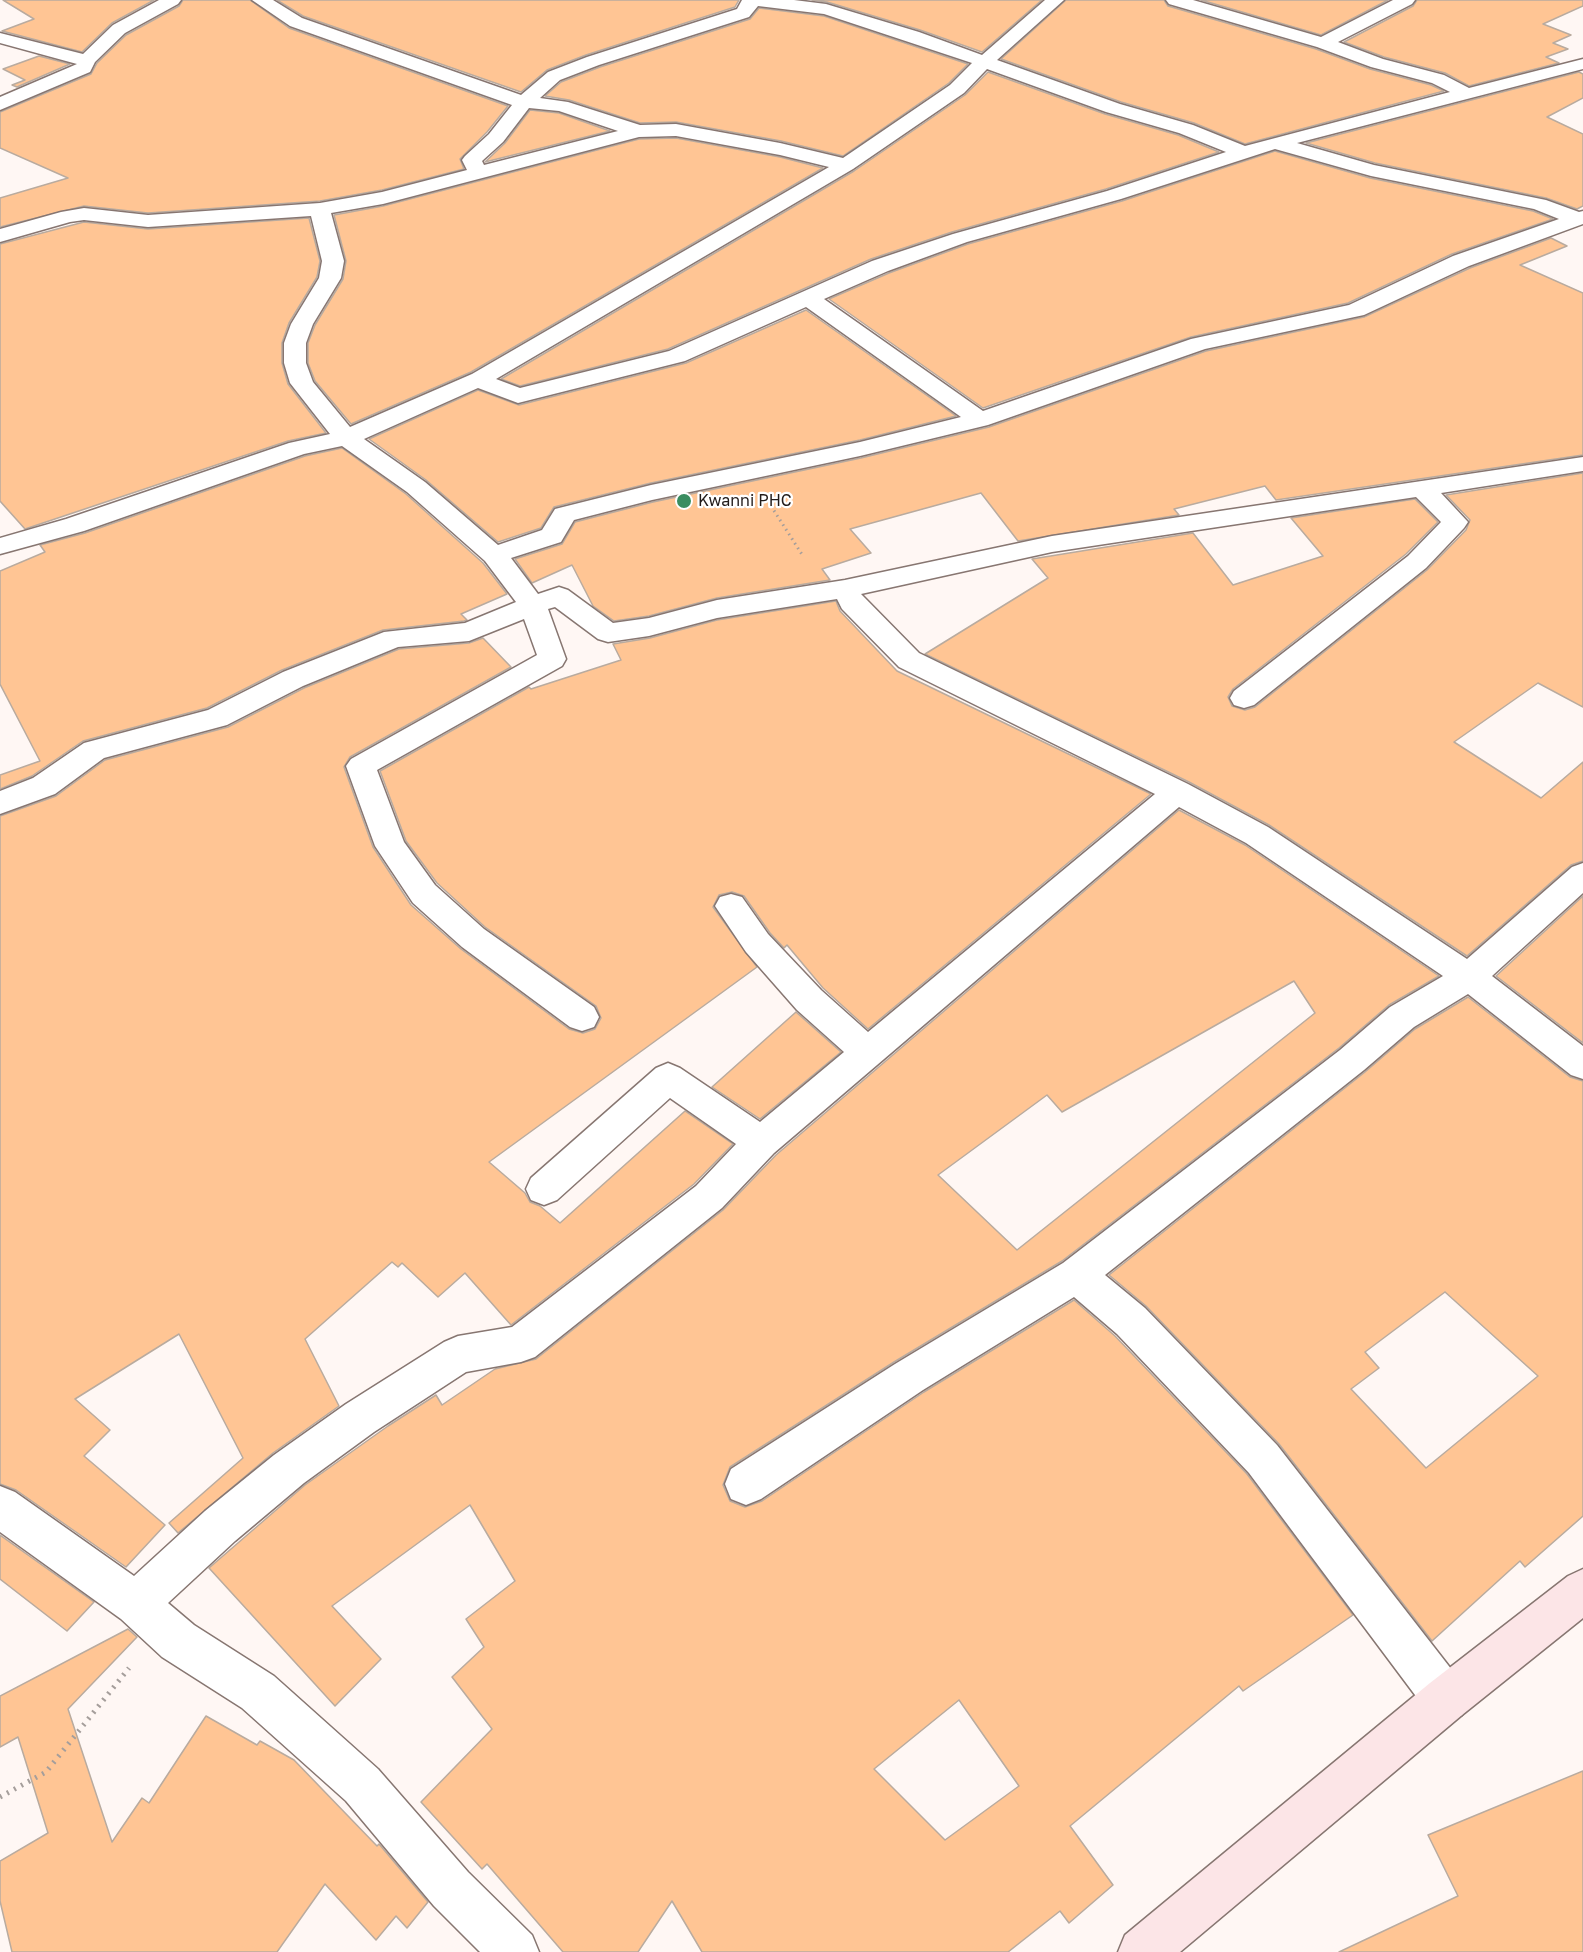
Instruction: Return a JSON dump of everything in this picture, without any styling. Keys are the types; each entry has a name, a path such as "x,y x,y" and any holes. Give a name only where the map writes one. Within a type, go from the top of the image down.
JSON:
{"street":[{"path":"0,104 84,68 87,60 119,29 172,0"},
{"path":"261,0 296,22 486,90 524,102 561,106 639,131"},
{"path":"478,173 472,160 496,138 524,102 554,76 566,70 743,13 752,0 826,9 913,36 1113,108 1186,129 1244,153"},
{"path":"0,546 75,525 298,448 346,438 480,379 846,165 957,89 1055,0"},
{"path":"1175,0 1323,43 1377,63 1438,80 1468,94"},
{"path":"1323,43 1406,0"},
{"path":"0,38 87,60"},
{"path":"480,379 518,396 677,356 880,266 960,238 1114,195 1275,143 1583,64"},
{"path":"0,236 68,216 84,214 148,221 320,209 383,198 639,131 676,130 780,149 846,165"},
{"path":"1275,143 1383,172 1539,204 1580,218"},
{"path":"320,209 333,261 330,278 302,324 296,343 295,363 302,383 346,438 416,487 494,555 533,605 552,659 361,766 390,846 424,894 473,939 582,1017"},
{"path":"494,555 552,536 564,515 748,471 860,449 980,420 1199,344 1356,310 1461,261 1580,218"},
{"path":"810,299 980,420"},
{"path":"0,803 44,786 94,750 217,718 293,679 394,638 469,632 558,596 608,633 649,627 717,609 835,590 1052,544 1583,464"},
{"path":"1244,698 1417,562 1455,522 1422,488"},
{"path":"835,590 852,603 909,660 1178,792 1257,835 1469,977 1583,1065"},
{"path":"149,1616 229,1519 289,1469 360,1418 458,1355 521,1344 709,1197 761,1143 1178,792"},
{"path":"746,1484 909,1377 1076,1275 1334,1074 1402,1017 1469,977 1583,875"},
{"path":"731,906 757,943 809,1000 868,1053"},
{"path":"544,1190 668,1078 761,1143"},
{"path":"1076,1275 1131,1321 1263,1459 1446,1699"},
{"path":"0,1507 149,1616 178,1641 258,1692 362,1785 451,1889 507,1949"},
{"path":"1142,1952 1446,1699 1583,1591"}],"path":[{"path":"748,471 835,590"},
{"path":"0,1797 45,1772 149,1616"}],"building":[{"path":"3,0 154,0 112,23 82,52 2,31 34,19"},
{"path":"183,0 250,0 289,28 508,106 487,132 460,159 464,169 382,190 320,201 148,213 84,206 0,227 0,198 68,178 0,148 0,112 91,74 97,63 126,35 179,6"},
{"path":"277,0 739,0 735,7 586,55 547,70 521,92 303,16"},
{"path":"812,0 1042,0 982,52 920,30 827,2"},
{"path":"1066,0 1164,0 1168,6 1316,49 1370,69 1431,85 1444,91 1245,144 1194,123 1121,102 1001,59"},
{"path":"1201,0 1388,0 1321,35"},
{"path":"1417,0 1583,0 1583,6 1543,24 1571,35 1553,43 1568,49 1546,57 1559,63 1469,86 1445,73 1384,57 1344,42 1413,6"},
{"path":"759,8 824,16 968,64 949,83 843,156 781,141 676,122 640,123 569,100 545,96 561,82 600,67 750,19"},
{"path":"39,56 70,64 17,87 12,85 25,80 3,69"},
{"path":"988,72 1105,114 1178,135 1219,152 1106,189 952,232 871,259 668,349 520,386 501,379 854,171 965,95"},
{"path":"1579,72 1583,74 1583,98 1547,117 1583,134 1583,206 1577,209 1546,198 1375,163 1306,143"},
{"path":"530,110 559,113 610,131 485,162 505,143"},
{"path":"676,138 780,157 823,168 471,372 351,424 315,381 308,363 308,343 315,325 343,279 346,261 334,215 383,206 639,139"},
{"path":"1275,151 1370,178 1533,211 1553,219 1452,254 1348,303 1191,337 983,408 829,299 889,273 968,244 1122,201"},
{"path":"309,218 320,261 317,277 289,323 282,343 282,363 288,384 326,433 288,441 25,529 0,501 0,244 84,222 148,229"},
{"path":"1551,238 1567,246 1520,265 1583,293 1583,455 1276,500 1265,486 1174,509 1179,515 1018,541 981,493 850,529 871,553 822,569 830,580 717,598 649,616 614,621 593,606 572,565 532,583 515,559 562,544 575,522 653,502 861,458 989,427 1206,351 1364,317 1470,268"},
{"path":"806,310 956,416 860,440 651,483 554,507 541,528 498,542 426,480 369,439 478,390 519,405 686,363"},
{"path":"342,448 406,494 483,563 507,594 461,614 467,620 383,630 282,670 207,708 83,741 32,776 0,789 0,775 40,761 0,684 0,571 45,552 40,545 85,533 305,456"},
{"path":"1583,473 1583,707 1538,683 1454,742 1541,798 1583,762 1583,861 1571,865 1467,956 1269,825 1189,782 925,654 1048,578 1032,559 1193,533 1233,585 1323,556 1291,518 1415,499 1438,522 1406,554 1233,689 1228,697 1232,706 1245,710 1255,707 1427,570 1466,530 1470,520 1446,495"},
{"path":"836,601 840,611 897,671 1151,794 868,1029 823,988 787,945 784,948 770,933 744,896 732,892 719,895 713,907 757,967 489,1162 525,1193 530,1202 540,1206 560,1223 685,1111 733,1144 694,1184 511,1325 465,1273 438,1297 402,1263 398,1267 392,1262 305,1339 339,1406 273,1453 178,1533 169,1523 243,1458 179,1334 75,1399 110,1430 84,1456 165,1525 126,1567 16,1490 0,1484 0,816 56,796 105,760 228,727 304,688 399,649 469,643 483,638 511,667 350,757 344,767 373,847 411,905 461,949 569,1029 583,1033 595,1029 601,1018 596,1006 485,927 437,883 406,841 380,771 529,687 531,689 621,660 613,644 650,638 717,620"},
{"path":"1179,810 1245,845 1439,976 1389,1005 1339,1048 1062,1261 894,1362 730,1467 723,1485 730,1501 745,1507 762,1501 924,1392 1074,1300 1115,1336 1247,1474 1353,1615 1243,1691 1239,1686 1070,1826 1113,1885 1069,1923 1060,1911 1008,1952 702,1952 672,1901 638,1952 563,1952 487,1864 482,1869 421,1802 492,1729 452,1677 484,1647 466,1619 515,1581 470,1505 332,1606 381,1659 335,1706 209,1568 305,1485 436,1395 442,1405 495,1369 536,1359 723,1210 776,1155","holes":["1294,981 1315,1013 1017,1250 938,1175 1047,1095 1062,1112","959,1700 1019,1786 945,1840 874,1769"]},
{"path":"1583,896 1583,1043 1496,976"},
{"path":"1468,997 1570,1077 1583,1081 1583,1516 1525,1567 1520,1561 1432,1641 1279,1444 1146,1306 1109,1275 1365,1072 1415,1029","holes":["1445,1292 1538,1376 1426,1468 1351,1389 1379,1368 1365,1352"]},
{"path":"796,1012 841,1052 760,1119 712,1087"},
{"path":"0,1535 94,1602 67,1631 0,1579"},
{"path":"128,1629 137,1637 68,1709 112,1842 142,1798 149,1803 206,1716 257,1745 260,1741 294,1760 377,1846 379,1844 428,1902 407,1928 396,1916 376,1940 325,1884 277,1952 12,1952 0,1901 0,1861 48,1833 18,1737 0,1747 0,1696"},
{"path":"1583,1771 1583,1952 1339,1952 1458,1896 1428,1835"}],"place":[{"name":"Kwanni PHC","path":"684,501"}]}
